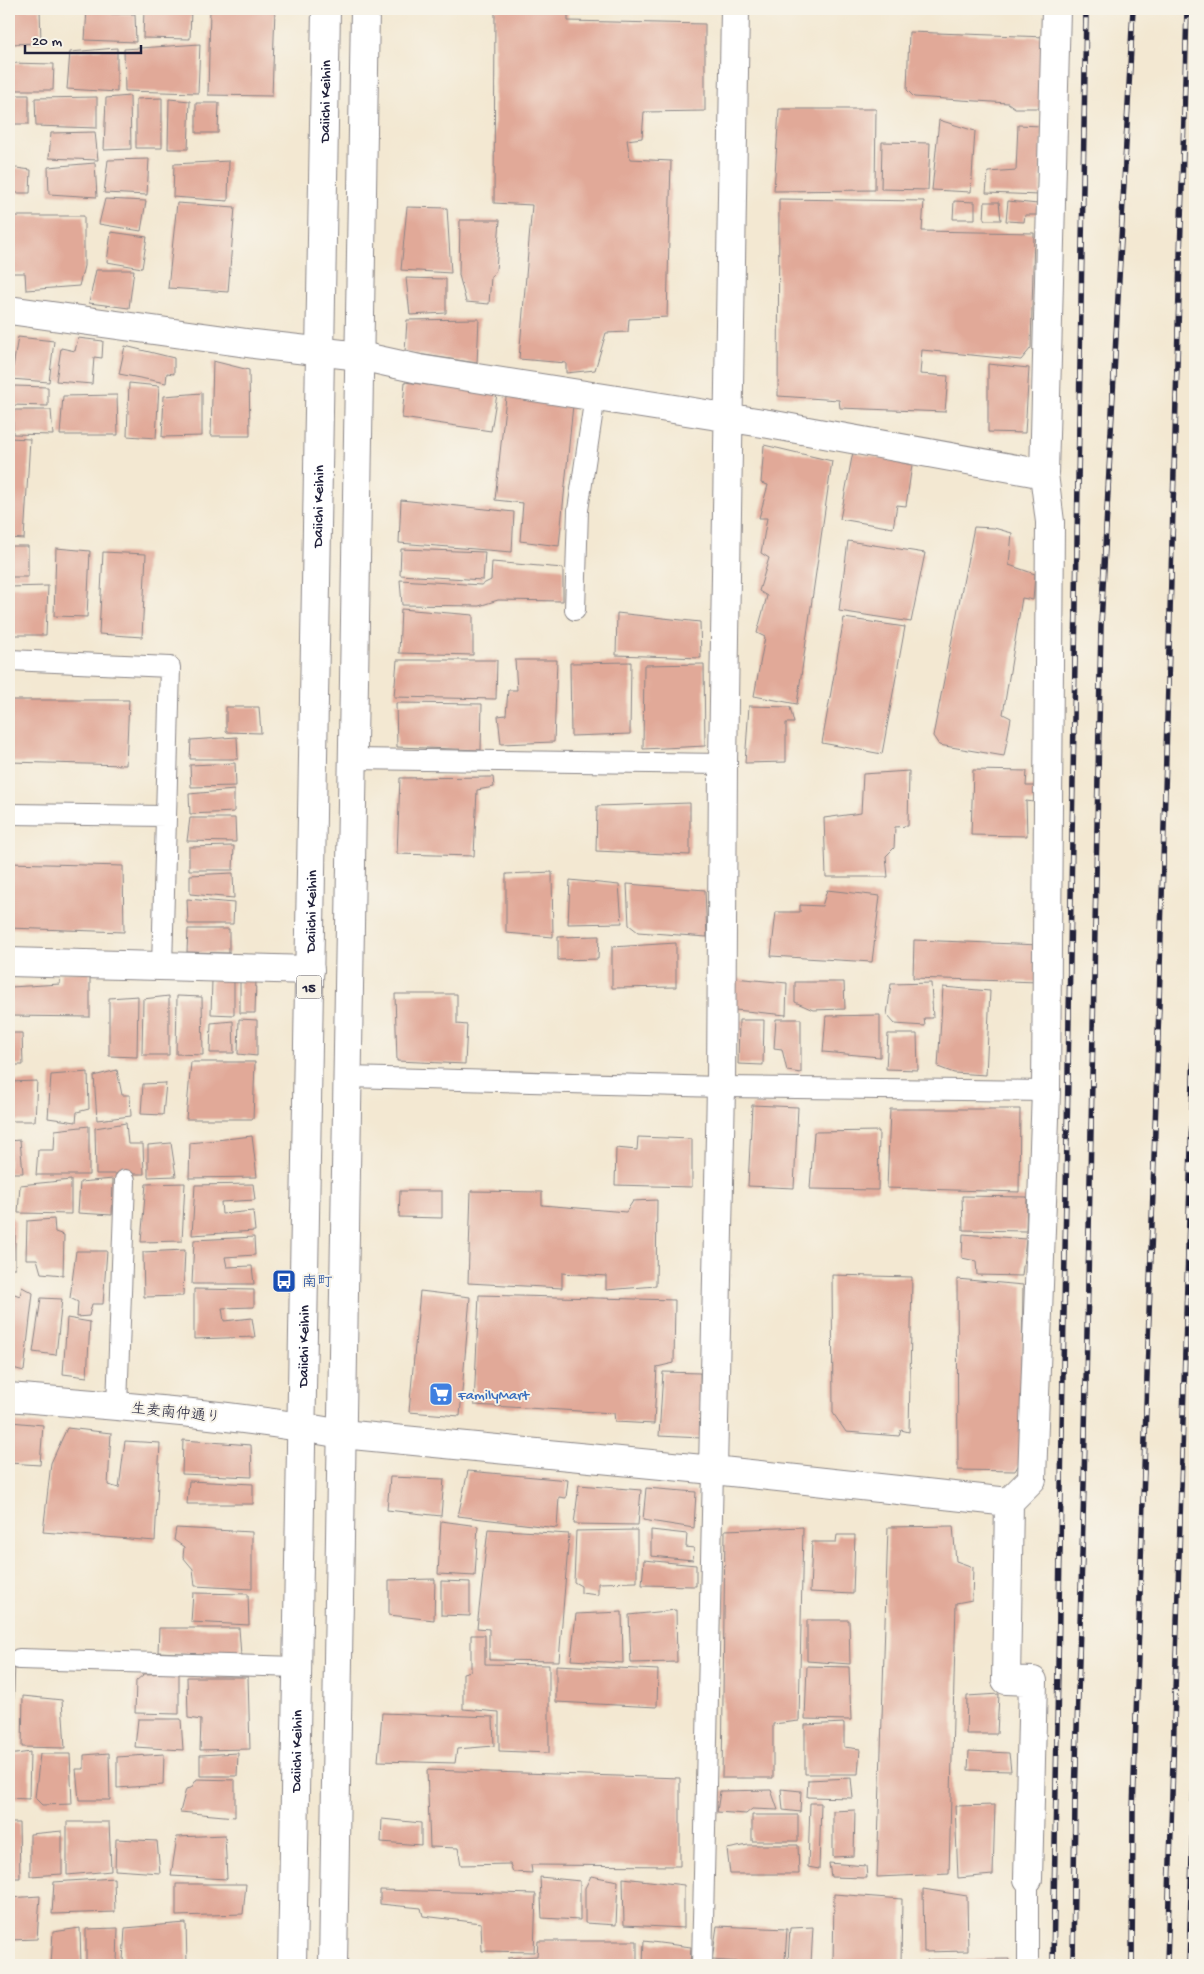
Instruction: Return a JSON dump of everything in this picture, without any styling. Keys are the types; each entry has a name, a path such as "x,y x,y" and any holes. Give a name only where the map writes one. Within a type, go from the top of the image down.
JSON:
{"main road":[{"name":"Daiichi Keihin","path":"292,1965 326,9"},
{"path":"333,1965 365,9"},
{"path":"713,1470 721,1087 723,764 735,9"},
{"path":"1028,1878 1033,1681 1006,1680 1009,1502 1032,1479 1046,1091 1050,522 1044,474 1056,9"},
{"path":"9,310 245,343 360,356 419,369 769,424 1044,474"},
{"path":"9,962 310,970"},
{"name":"生麦南仲通り","path":"9,1397 117,1406 302,1427 342,1434 713,1470 1009,1502"}],"lane":[{"path":"575,610 578,510 595,396"},
{"path":"9,660 170,668 162,966"},
{"path":"352,759 723,764"},
{"path":"9,814 166,816"},
{"path":"348,1077 721,1087 1046,1091"},
{"path":"117,1406 125,1180"},
{"path":"702,1965 713,1470"},
{"path":"20,1659 297,1667"},
{"path":"1028,1878 1028,1965"}],"building":[{"path":"9,9 40,9 41,43 9,44"},
{"path":"87,9 112,9 111,14 135,14 136,42 85,40"},
{"path":"144,9 191,9 190,39 143,38"},
{"path":"210,9 275,9 272,96 208,95"},
{"path":"495,9 568,9 568,21 705,24 705,111 644,112 642,138 627,140 630,159 671,161 667,317 629,319 628,332 606,333 595,370 566,373 566,363 519,359 532,205 494,203"},
{"path":"909,32 1046,37 1043,108 1015,108 1008,103 914,97 907,90"},
{"path":"200,44 198,93 125,91 124,49"},
{"path":"117,48 117,92 67,89 70,52"},
{"path":"9,63 54,64 53,90 9,90"},
{"path":"9,95 29,95 29,124 9,124"},
{"path":"130,96 131,149 104,150 106,98"},
{"path":"97,97 97,128 36,126 35,98"},
{"path":"162,98 162,148 136,148 136,99"},
{"path":"169,99 190,101 188,149 168,149"},
{"path":"196,103 219,103 218,133 196,133"},
{"path":"779,109 876,109 875,190 774,191"},
{"path":"939,120 975,131 971,192 932,190"},
{"path":"1018,125 1042,126 1040,195 986,193 988,172 1016,170"},
{"path":"95,132 98,160 49,158 51,133"},
{"path":"882,142 930,143 928,190 881,189"},
{"path":"149,159 147,195 104,193 108,160"},
{"path":"229,161 228,201 173,197 174,164"},
{"path":"95,163 97,197 49,194 48,167"},
{"path":"9,167 31,170 30,193 9,193"},
{"path":"105,199 146,201 141,231 99,224"},
{"path":"779,199 924,201 922,231 1034,233 1031,348 1021,360 922,350 920,374 948,376 945,412 840,408 839,400 778,396"},
{"path":"954,201 975,202 975,219 953,219"},
{"path":"1008,201 1038,204 1039,215 1025,215 1024,222 1006,221"},
{"path":"985,202 999,202 1001,220 984,220"},
{"path":"177,203 235,207 228,292 168,288"},
{"path":"407,207 447,208 451,273 401,270"},
{"path":"9,216 84,216 84,266 79,286 26,290 25,273 9,273"},
{"path":"460,220 500,220 496,270 491,277 489,304 466,302 459,275"},
{"path":"111,232 147,237 142,268 107,262"},
{"path":"96,270 134,270 129,308 89,303"},
{"path":"406,278 446,279 446,313 410,315"},
{"path":"479,319 477,363 405,352 407,320"},
{"path":"18,337 54,341 49,382 11,379"},
{"path":"78,338 103,341 102,358 94,357 92,384 56,381 61,348 75,351"},
{"path":"125,346 174,358 174,374 167,373 166,383 119,374"},
{"path":"213,361 249,370 250,436 211,436"},
{"path":"988,364 1029,368 1025,433 988,432"},
{"path":"405,382 497,394 491,431 402,418"},
{"path":"129,383 159,386 156,438 127,436"},
{"path":"14,386 48,387 48,406 11,405"},
{"path":"202,393 202,436 162,437 164,396"},
{"path":"117,395 118,435 60,435 63,396"},
{"path":"506,397 573,405 559,546 520,541 523,503 495,500"},
{"path":"13,410 51,410 53,435 13,434"},
{"path":"9,438 30,439 24,539 9,538"},
{"path":"764,445 832,461 797,704 754,696 765,637 757,633 767,596 759,591 769,558 761,553 767,518 759,518 768,485 761,483"},
{"path":"853,452 912,465 906,506 897,505 893,528 840,519"},
{"path":"401,500 514,512 512,552 399,543"},
{"path":"974,527 994,528 1012,533 1009,565 1035,574 1033,600 1022,598 1003,714 1011,718 1004,756 939,745 933,736"},
{"path":"848,541 925,553 911,622 839,611"},
{"path":"9,546 28,546 28,577 9,577"},
{"path":"56,548 90,551 87,617 54,616"},
{"path":"401,549 485,552 483,580 400,575"},
{"path":"103,552 146,554 142,637 99,634"},
{"path":"492,562 563,568 563,601 498,600 479,606 402,605 400,580 481,585 491,580"},
{"path":"48,586 46,635 9,635 9,587"},
{"path":"401,609 473,615 473,655 399,653"},
{"path":"617,613 700,622 701,658 616,655"},
{"path":"844,618 905,627 882,754 822,743"},
{"path":"397,660 497,660 496,699 394,697"},
{"path":"515,660 557,660 554,742 501,744 498,716 506,715 508,690 517,690"},
{"path":"631,662 630,734 571,736 570,663"},
{"path":"704,664 705,746 643,749 644,665"},
{"path":"9,700 129,700 126,765 9,762"},
{"path":"396,703 482,704 481,750 397,747"},
{"path":"749,706 790,707 794,723 786,723 786,762 745,763"},
{"path":"226,707 259,707 261,733 226,732"},
{"path":"237,737 238,759 190,759 191,740"},
{"path":"235,763 236,786 191,787 190,765"},
{"path":"973,770 1027,771 1026,786 1034,786 1034,802 1026,801 1027,836 971,835"},
{"path":"909,771 908,826 895,827 894,848 886,856 888,877 826,877 824,818 861,813 863,774"},
{"path":"493,777 494,787 477,790 474,856 397,854 400,778"},
{"path":"234,790 234,812 190,814 189,794"},
{"path":"690,803 690,855 596,851 597,806"},
{"path":"190,818 235,818 236,842 187,841"},
{"path":"234,846 233,870 189,870 189,847"},
{"path":"9,863 123,866 124,932 9,928"},
{"path":"552,872 553,937 506,933 506,874"},
{"path":"233,873 234,898 190,894 190,875"},
{"path":"570,880 619,885 622,923 568,924"},
{"path":"627,884 705,890 707,937 638,932 629,925"},
{"path":"827,890 880,896 872,962 771,956 776,912 800,912 800,905 822,906"},
{"path":"187,899 234,903 233,924 188,924"},
{"path":"188,929 229,929 229,953 187,952"},
{"path":"599,936 598,959 558,960 558,937"},
{"path":"914,940 1040,945 1039,982 913,978"},
{"path":"676,943 676,987 612,988 612,947"},
{"path":"90,971 90,1017 11,1016 11,987 60,984 61,973"},
{"path":"234,978 234,1015 211,1014 212,980"},
{"path":"734,978 787,983 786,1015 735,1010"},
{"path":"256,979 255,1013 240,1013 240,981"},
{"path":"795,982 844,982 845,1009 813,1010 795,1002"},
{"path":"931,983 933,1018 924,1018 925,1026 895,1024 887,1015 891,984"},
{"path":"943,987 990,991 986,1075 954,1073 938,1067"},
{"path":"395,994 457,994 457,1024 467,1025 465,1064 397,1061"},
{"path":"138,996 137,1057 109,1056 109,998"},
{"path":"169,996 169,1055 142,1055 143,999"},
{"path":"177,996 202,997 203,1055 176,1054"},
{"path":"880,1015 880,1057 823,1052 826,1016"},
{"path":"239,1019 257,1020 257,1056 238,1054"},
{"path":"776,1019 801,1019 801,1073 787,1071 782,1049 774,1048"},
{"path":"739,1020 764,1020 763,1065 738,1064"},
{"path":"233,1021 234,1053 210,1053 211,1023"},
{"path":"9,1033 22,1033 23,1065 9,1065"},
{"path":"888,1034 917,1034 918,1070 886,1069"},
{"path":"191,1062 255,1062 253,1119 186,1119"},
{"path":"117,1070 122,1095 130,1095 131,1116 97,1120 94,1076"},
{"path":"88,1072 89,1109 77,1112 76,1122 48,1118 51,1075"},
{"path":"37,1081 35,1121 9,1121 9,1082"},
{"path":"166,1083 163,1115 141,1114 143,1084"},
{"path":"752,1105 798,1107 794,1188 748,1186"},
{"path":"890,1109 1020,1109 1019,1192 887,1188"},
{"path":"126,1123 128,1144 143,1144 144,1174 96,1174 95,1128"},
{"path":"89,1126 89,1175 36,1175 38,1150 54,1150 55,1130"},
{"path":"879,1131 878,1190 810,1189 814,1132"},
{"path":"252,1136 257,1177 189,1178 190,1143"},
{"path":"638,1137 692,1139 692,1187 615,1185 616,1148 637,1150"},
{"path":"20,1140 23,1173 9,1173 9,1141"},
{"path":"171,1143 176,1176 148,1177 148,1145"},
{"path":"113,1179 112,1215 78,1213 80,1182"},
{"path":"71,1180 71,1214 18,1213 20,1185"},
{"path":"185,1183 182,1241 141,1242 146,1184"},
{"path":"253,1184 255,1200 221,1202 222,1214 253,1211 255,1231 192,1235 195,1185"},
{"path":"400,1191 442,1191 442,1218 399,1217"},
{"path":"471,1191 542,1192 542,1205 626,1212 633,1201 657,1200 656,1286 606,1290 606,1276 562,1273 562,1288 468,1283"},
{"path":"962,1196 1027,1197 1026,1231 963,1230"},
{"path":"9,1215 15,1221 15,1268 9,1268"},
{"path":"54,1219 55,1232 64,1235 63,1275 41,1273 37,1259 26,1259 27,1221"},
{"path":"963,1234 1026,1239 1022,1276 977,1275 976,1261 962,1258"},
{"path":"254,1237 255,1255 225,1257 227,1267 252,1266 254,1284 192,1284 194,1240"},
{"path":"185,1250 183,1296 144,1297 143,1252"},
{"path":"76,1251 107,1251 103,1304 92,1304 89,1316 77,1317 78,1302 70,1298"},
{"path":"832,1275 912,1277 909,1432 901,1430 899,1436 846,1432 833,1413"},
{"path":"957,1279 1023,1285 1021,1461 1015,1471 958,1470"},
{"path":"22,1287 33,1293 24,1371 9,1367 9,1292 20,1296"},
{"path":"194,1289 254,1290 254,1307 222,1308 224,1321 252,1318 255,1337 194,1339"},
{"path":"420,1291 470,1297 460,1416 409,1412"},
{"path":"479,1295 675,1300 674,1363 657,1367 654,1424 615,1422 614,1413 474,1405"},
{"path":"41,1298 62,1299 56,1355 33,1352"},
{"path":"67,1318 90,1322 87,1377 63,1374"},
{"path":"663,1372 700,1373 701,1438 659,1436"},
{"path":"11,1422 43,1425 40,1465 9,1463"},
{"path":"67,1428 111,1433 108,1485 119,1488 125,1441 160,1443 155,1541 43,1532 51,1463"},
{"path":"183,1440 251,1445 252,1477 182,1474"},
{"path":"468,1471 568,1480 566,1498 559,1497 557,1528 458,1516"},
{"path":"390,1477 444,1479 441,1516 387,1510"},
{"path":"189,1481 253,1484 253,1504 187,1504"},
{"path":"579,1485 641,1490 638,1525 574,1524"},
{"path":"646,1488 696,1492 694,1528 643,1520"},
{"path":"441,1521 478,1526 475,1576 438,1574"},
{"path":"953,1526 956,1561 973,1567 972,1600 956,1603 949,1874 877,1877 888,1527"},
{"path":"803,1527 799,1721 773,1724 773,1778 722,1778 725,1530"},
{"path":"176,1528 252,1532 252,1589 195,1586 193,1569 183,1557 184,1547 174,1540"},
{"path":"488,1529 569,1534 559,1661 489,1660 489,1629 477,1628"},
{"path":"637,1530 637,1582 598,1583 598,1595 581,1593 581,1586 574,1582 576,1531"},
{"path":"651,1530 687,1534 686,1547 694,1548 693,1560 651,1556"},
{"path":"837,1535 855,1535 853,1594 810,1592 812,1542 836,1542"},
{"path":"644,1560 696,1565 696,1586 642,1585"},
{"path":"435,1579 434,1620 389,1615 389,1580"},
{"path":"441,1581 470,1582 470,1616 441,1615"},
{"path":"193,1593 248,1594 249,1625 191,1622"},
{"path":"676,1610 677,1662 631,1663 629,1615"},
{"path":"622,1612 623,1663 571,1660 576,1614"},
{"path":"807,1620 849,1620 850,1664 807,1661"},
{"path":"159,1628 239,1628 241,1656 158,1652"},
{"path":"471,1635 485,1635 485,1664 549,1665 549,1753 499,1751 499,1712 463,1709 463,1673 471,1671"},
{"path":"9,1663 15,1663 12,1745 9,1745"},
{"path":"556,1665 658,1670 657,1707 556,1702"},
{"path":"807,1666 849,1667 851,1720 805,1719"},
{"path":"179,1673 179,1714 135,1713 136,1681 144,1674"},
{"path":"187,1677 248,1677 250,1749 200,1750 201,1720 188,1718"},
{"path":"999,1694 997,1734 966,1734 967,1696"},
{"path":"23,1696 62,1700 65,1748 22,1747"},
{"path":"382,1713 493,1717 494,1746 457,1749 455,1763 378,1761"},
{"path":"138,1719 181,1719 183,1750 135,1747"},
{"path":"844,1723 844,1747 860,1749 858,1774 805,1774 805,1725"},
{"path":"969,1751 1009,1753 1011,1771 968,1770"},
{"path":"30,1752 29,1799 9,1798 9,1755"},
{"path":"109,1753 110,1800 79,1800 76,1769 84,1769 84,1755"},
{"path":"238,1753 237,1776 200,1776 200,1755"},
{"path":"40,1754 70,1754 72,1804 42,1805 35,1798"},
{"path":"164,1754 163,1785 117,1788 117,1757"},
{"path":"427,1770 680,1778 680,1866 531,1865 532,1873 513,1872 510,1864 461,1865 458,1848 430,1847"},
{"path":"851,1778 853,1798 807,1797 808,1780"},
{"path":"197,1779 235,1780 235,1817 180,1812 186,1789 191,1788"},
{"path":"781,1789 801,1791 800,1812 783,1810"},
{"path":"771,1790 778,1810 752,1809 746,1814 717,1812 720,1791"},
{"path":"810,1803 821,1803 819,1869 808,1867"},
{"path":"995,1805 993,1875 958,1878 955,1806"},
{"path":"855,1810 854,1856 833,1857 833,1811"},
{"path":"752,1815 798,1815 798,1841 752,1841"},
{"path":"382,1819 421,1823 421,1845 381,1842"},
{"path":"67,1822 109,1822 111,1871 67,1875"},
{"path":"9,1823 19,1823 20,1878 9,1878"},
{"path":"62,1831 62,1874 30,1876 30,1834"},
{"path":"225,1835 227,1879 171,1876 177,1837"},
{"path":"116,1839 157,1841 160,1873 115,1870"},
{"path":"748,1845 798,1845 799,1874 730,1874 727,1849"},
{"path":"829,1863 866,1866 867,1878 831,1877"},
{"path":"591,1876 618,1881 616,1925 585,1923 585,1888"},
{"path":"540,1877 580,1881 580,1920 542,1918"},
{"path":"114,1878 115,1912 52,1914 54,1882"},
{"path":"623,1878 684,1885 684,1928 624,1925"},
{"path":"176,1884 246,1884 243,1914 176,1916"},
{"path":"923,1889 967,1896 968,1951 924,1952"},
{"path":"380,1890 536,1894 534,1952 482,1951 481,1923 423,1916 421,1908 380,1904"},
{"path":"834,1894 902,1899 901,1963 911,1963 911,1965 833,1965"},
{"path":"40,1896 37,1939 9,1940 9,1898"},
{"path":"186,1923 187,1965 123,1961 125,1928"},
{"path":"717,1926 787,1929 785,1960 753,1963 712,1960"},
{"path":"813,1927 811,1963 788,1961 790,1928"},
{"path":"80,1928 81,1965 51,1965 53,1932"},
{"path":"118,1928 117,1965 86,1965 86,1929"},
{"path":"538,1941 637,1941 637,1965 508,1965 508,1958 537,1956"},
{"path":"644,1941 691,1947 690,1965 643,1965"},
{"path":"1009,1959 1008,1965 927,1965 927,1960"},
{"path":"17,1963 37,1964 37,1965 17,1965"}],"railway":[{"path":"1053,1965 1086,9"},
{"path":"1073,1965 1101,625 1133,9"},
{"path":"1132,1965 1133,1811 1159,1005 1187,9"},
{"path":"1167,1965 1195,1011"},
{"path":"1189,1965 1195,1744"}],"place":[{"name":"南町","path":"284,1281"},
{"name":"FamilyMart","path":"441,1394"}]}
